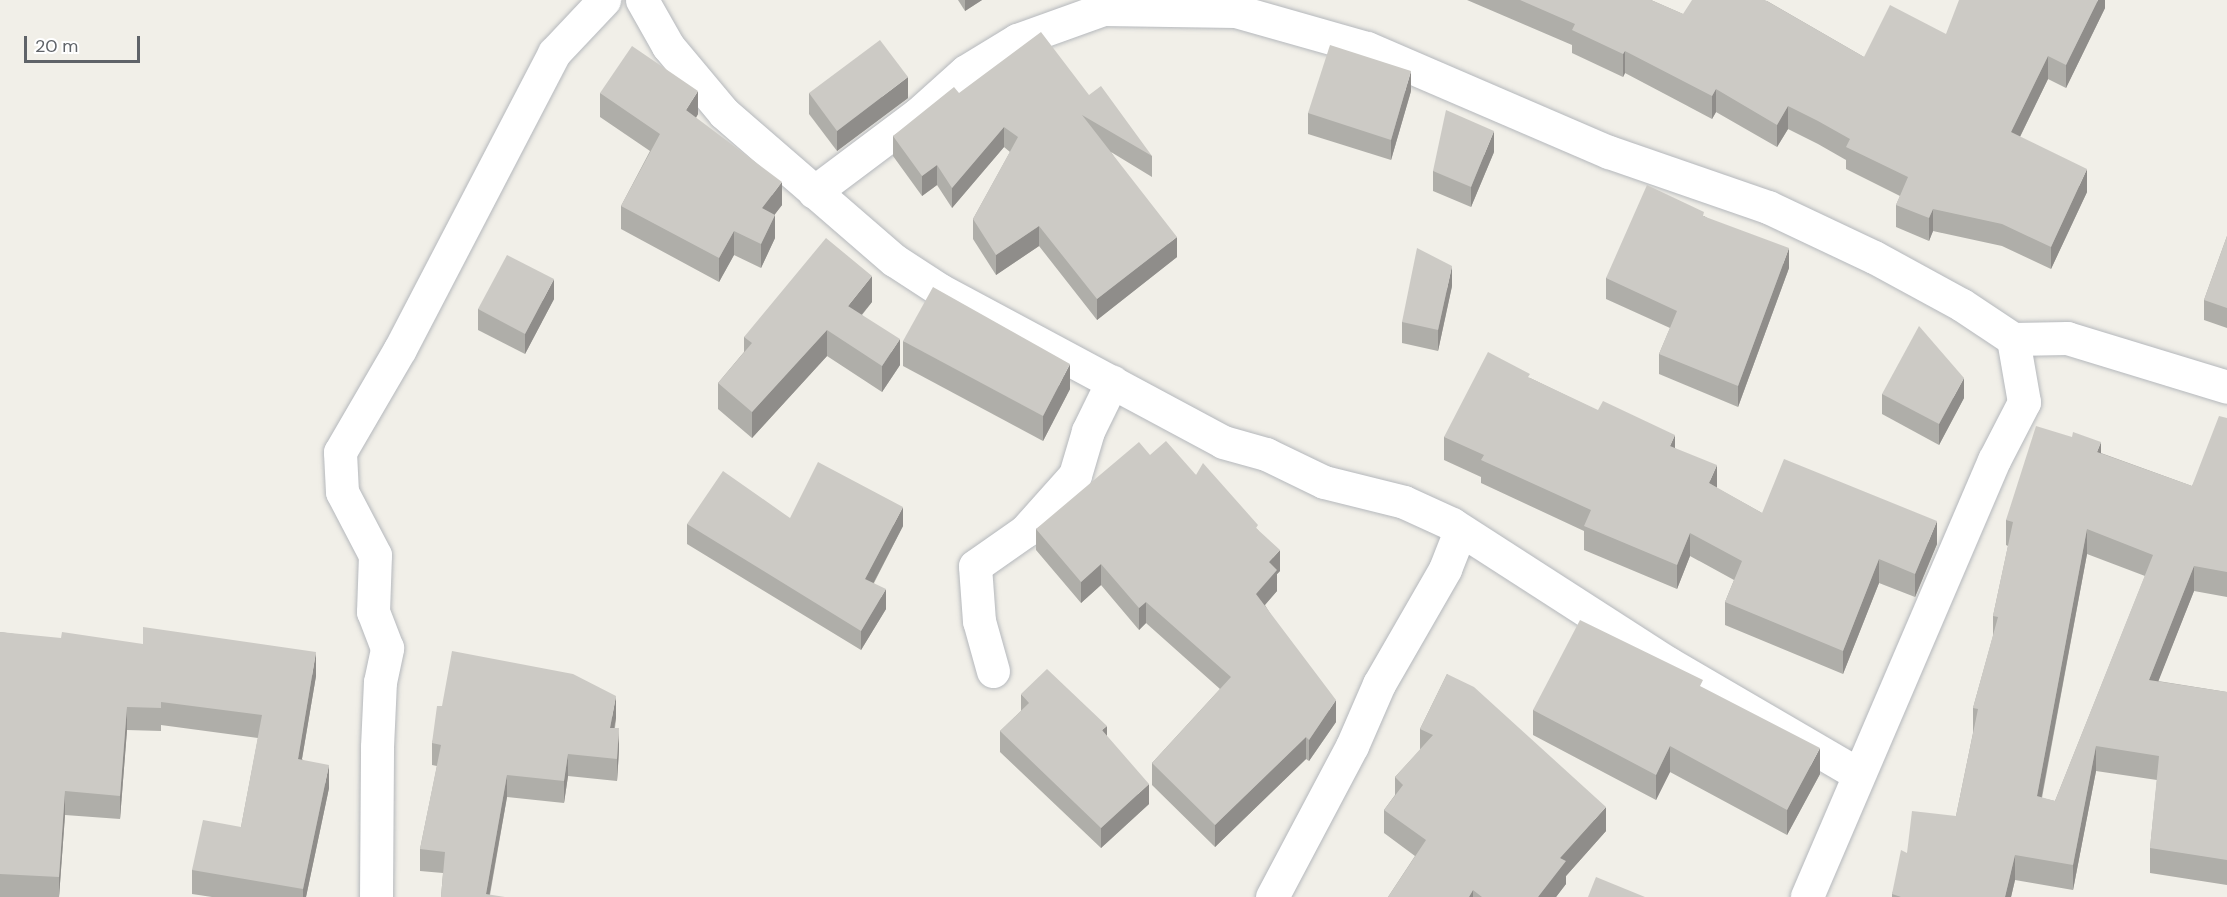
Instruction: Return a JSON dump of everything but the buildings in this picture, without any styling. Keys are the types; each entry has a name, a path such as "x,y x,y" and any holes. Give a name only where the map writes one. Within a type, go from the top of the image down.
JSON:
{"street":[{"path":"376,897 377,747 380,682 387,648 373,612 375,555 342,492 340,452 400,349 554,53 604,0"},
{"path":"642,0 668,46 724,113 894,260 940,290 1223,442 1266,454 1324,482 1404,502 1460,531 1668,663 1858,774"},
{"path":"814,192 918,114 966,71 1017,40 1103,9 1236,11 1366,48 1609,152 1768,207 1874,257 1962,305 2013,339 2067,338 2227,387"},
{"path":"1807,897 1989,470 2024,402 2013,339"},
{"path":"993,671 979,621 975,566 1024,531 1075,475 1088,430 1112,382"},
{"path":"1272,897 1352,746 1379,684 1445,569 1460,531"}]}
